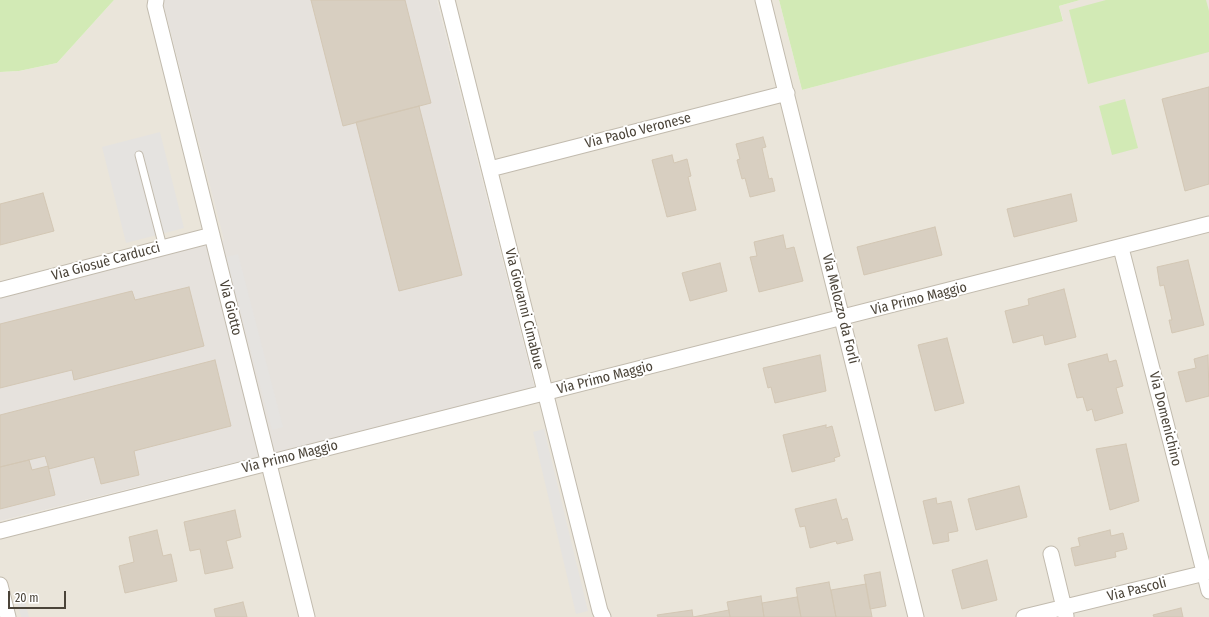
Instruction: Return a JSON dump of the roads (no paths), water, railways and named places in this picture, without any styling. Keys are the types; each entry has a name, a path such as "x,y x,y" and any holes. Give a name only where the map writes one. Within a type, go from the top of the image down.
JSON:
{"street":[{"name":"Via Giotto","path":"156,0 155,6 307,617"},
{"name":"Via Giovanni Cimabue","path":"447,0 600,611 603,617"},
{"name":"Via Melozzo da Forlì","path":"764,0 916,617"},
{"name":"Via Paolo Veronese","path":"490,169 787,93"},
{"name":"Via Primo Maggio","path":"0,531 1121,248 1209,224"},
{"name":"Via Giosuè Carducci","path":"0,290 212,235"},
{"name":"Via Domenichino","path":"1121,248 1207,573 1209,590"},
{"path":"1051,554 1065,612"},
{"name":"Via Pascoli","path":"1024,617 1065,612 1207,573"},
{"path":"0,585 8,617"}],"lane":[{"path":"139,155 163,247"}]}
